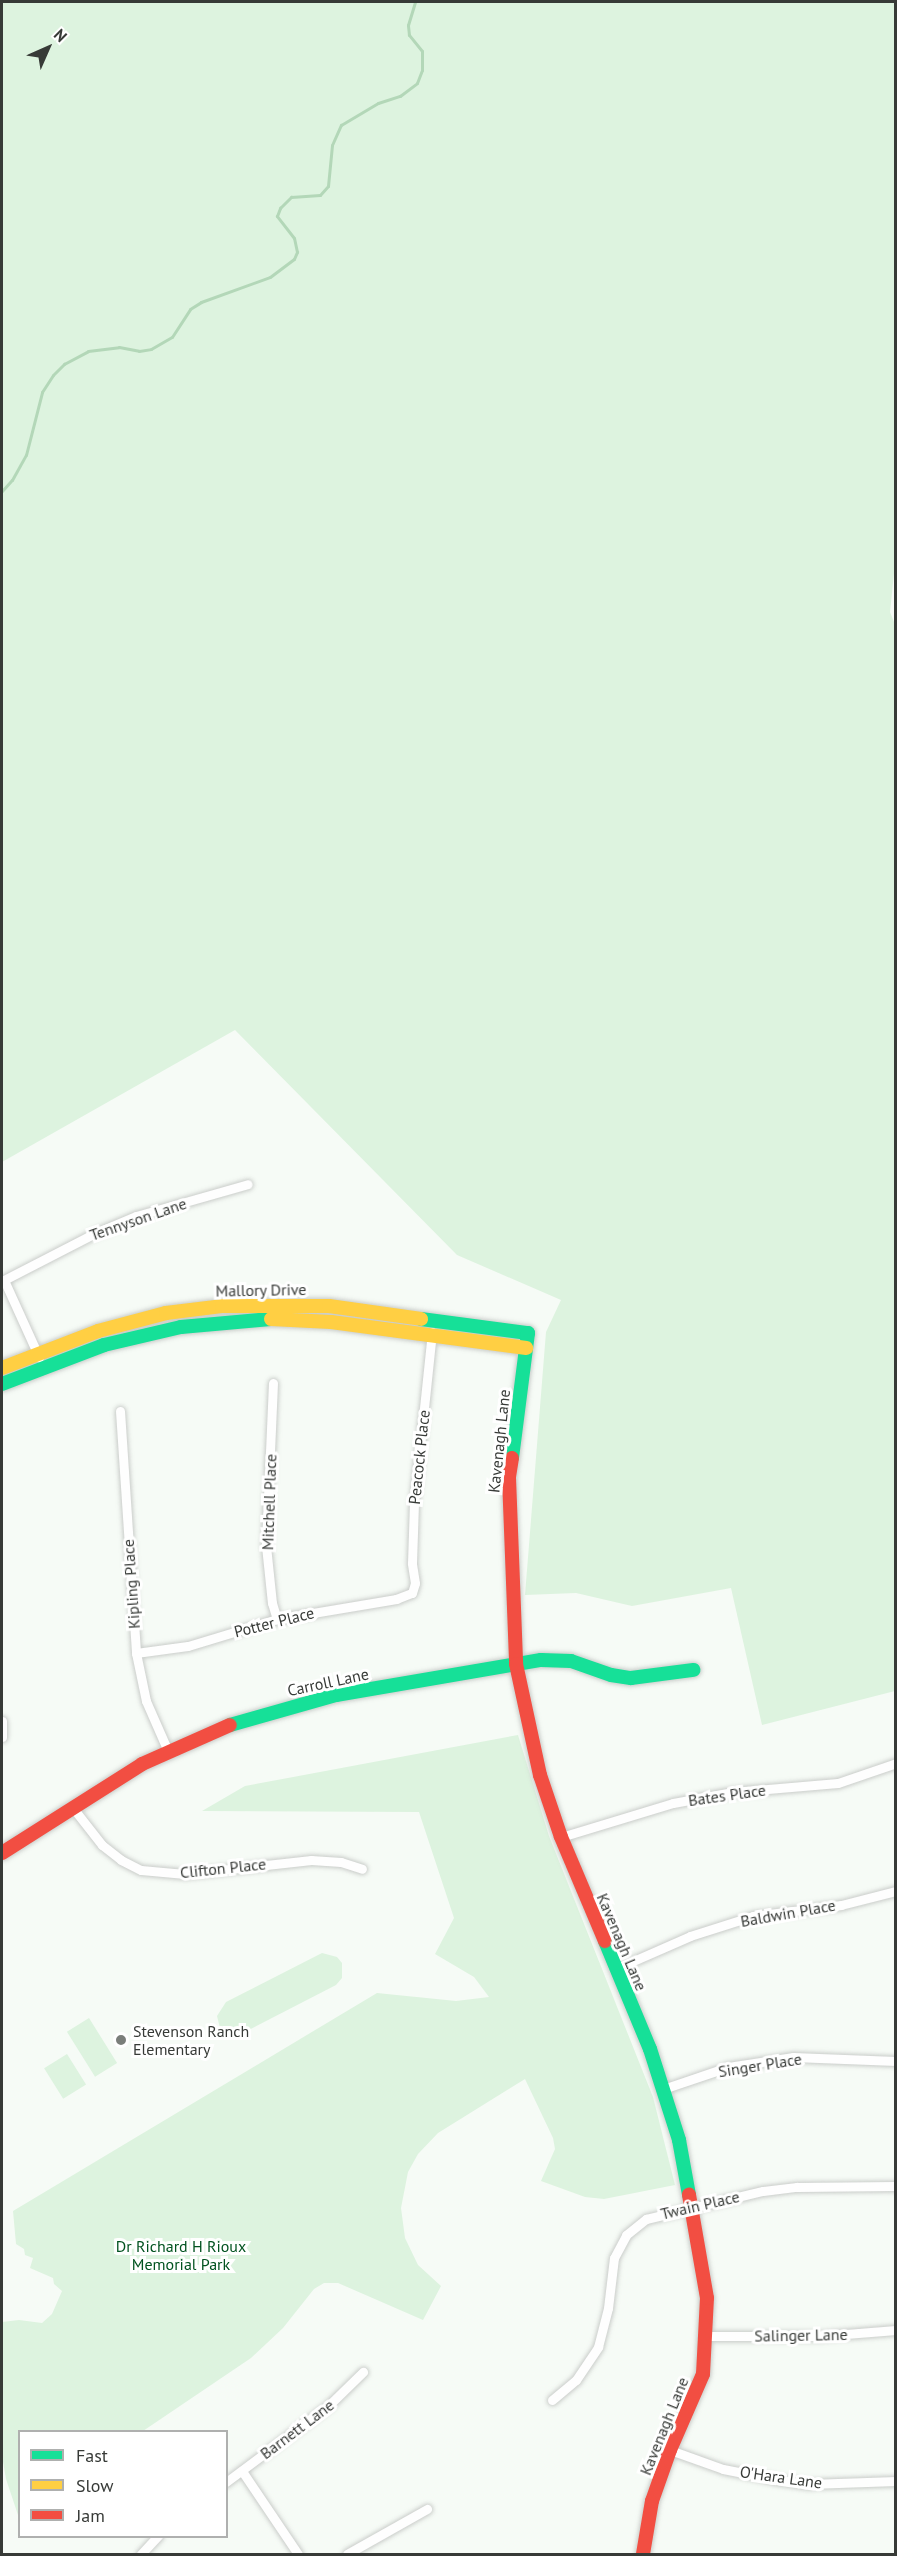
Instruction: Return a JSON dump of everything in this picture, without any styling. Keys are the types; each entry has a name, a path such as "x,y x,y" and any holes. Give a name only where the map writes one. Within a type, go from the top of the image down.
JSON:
{"main road":[{"name":"Mallory Drive","path":"2,1368 98,1331 166,1313 222,1305 329,1306 528,1333"},
{"path":"2,1384 133,1338 181,1327 231,1321 311,1321 526,1348"},
{"name":"Kavenagh Lane","path":"528,1333 509,1478 512,1613 516,1664 540,1775 561,1837 650,2049 679,2140 706,2288 707,2336 703,2374 670,2450 652,2501 643,2554"},
{"name":"Carroll Lane","path":"2,1853 134,1769 168,1751 236,1722 293,1706 347,1693 556,1659 611,1675 631,1678 693,1670"}],"street":[{"name":"Tennyson Lane","path":"3,1281 91,1234 127,1220 248,1184"},
{"path":"3,1281 44,1368"},
{"name":"Peacock Place","path":"411,1593 416,1583 412,1563 414,1503 434,1320"},
{"name":"Mitchell Place","path":"273,1383 266,1546 272,1603 278,1619"},
{"name":"Kipling Place","path":"120,1411 136,1653 146,1701 168,1751"},
{"name":"Potter Place","path":"136,1653 188,1646 278,1619 396,1599 411,1593"},
{"path":"2,1721 2,1737"},
{"name":"Bates Place","path":"561,1837 673,1803 734,1792 837,1783 896,1763"},
{"name":"Clifton Place","path":"74,1808 102,1845 121,1860 141,1870 185,1874 311,1860 340,1862 362,1869"},
{"name":"Baldwin Place","path":"615,1969 690,1936 753,1916 841,1905 896,1891"},
{"name":"Singer Place","path":"663,2089 728,2067 794,2057 896,2061"},
{"name":"Twain Place","path":"552,2400 576,2380 598,2347 608,2308 614,2258 626,2235 646,2219 763,2191 797,2187 896,2186"},
{"name":"Salinger Lane","path":"707,2336 821,2336 896,2331"},
{"name":"Barnett Lane","path":"228,2481 328,2406 363,2372"},
{"name":"O'Hara Lane","path":"670,2450 723,2469 779,2480 809,2484 896,2481"},
{"path":"242,2471 298,2554"},
{"path":"346,2554 427,2509"},
{"path":"141,2554 156,2538"}],"green space":[{"path":"2,2 895,2 896,554 890,612 896,627 895,1691 762,1725 731,1588 632,1606 576,1593 525,1595 546,1332 561,1300 457,1255 235,1030 2,1162"},
{"name":"Dr Richard H Rioux Memorial Park","path":"518,1735 549,1836 653,2097 675,2185 604,2199 585,2197 541,2181 555,2149 553,2138 525,2079 438,2133 418,2154 408,2172 401,2208 405,2238 418,2265 441,2286 423,2320 338,2283 324,2283 314,2289 283,2328 251,2358 144,2430 18,2430 18,2515 6,2479 2,2456 2,2322 19,2320 42,2323 52,2314 62,2291 54,2284 53,2278 30,2268 33,2258 25,2255 24,2249 16,2244 13,2211 377,1993 456,2001 489,1997 474,1977 435,1954 454,1918 419,1812 202,1811 245,1786"},
{"path":"322,1953 337,1957 342,1963 342,1978 336,1985 241,2034 229,2035 220,2028 217,2016 226,2002"},
{"path":"89,2018 117,2063 95,2077 67,2032"},
{"path":"67,2054 86,2085 63,2099 44,2068"}],"waterway":[{"path":"2,491 12,480 26,455 42,392 53,375 64,364 88,351 119,347 139,351 151,349 172,337 190,309 201,302 270,277 294,259 297,252 294,238 277,216 280,208 291,197 320,195 328,186 332,145 341,125 378,103 400,96 417,83 422,70 422,51 409,35 408,25 415,2"}],"traffic: fast":[{"path":"2,1384 104,1345 181,1327 271,1319"},
{"path":"421,1319 528,1333 512,1458"},
{"path":"230,1725 336,1695 541,1660 571,1661 611,1675 631,1678 693,1670"},
{"path":"605,1941 650,2049 679,2140 689,2195"}],"traffic: slow":[{"path":"2,1368 98,1331 166,1313 222,1306 329,1306 421,1319"},
{"path":"271,1319 331,1322 526,1348"}],"traffic: jam":[{"path":"512,1458 509,1478 516,1664 540,1775 561,1837 605,1941"},
{"path":"2,1853 142,1764 230,1725"},
{"path":"643,2554 652,2501 670,2450 703,2374 707,2298 689,2195"}],"place":[{"name":"Stevenson Ranch Elementary","path":"121,2040"}]}
